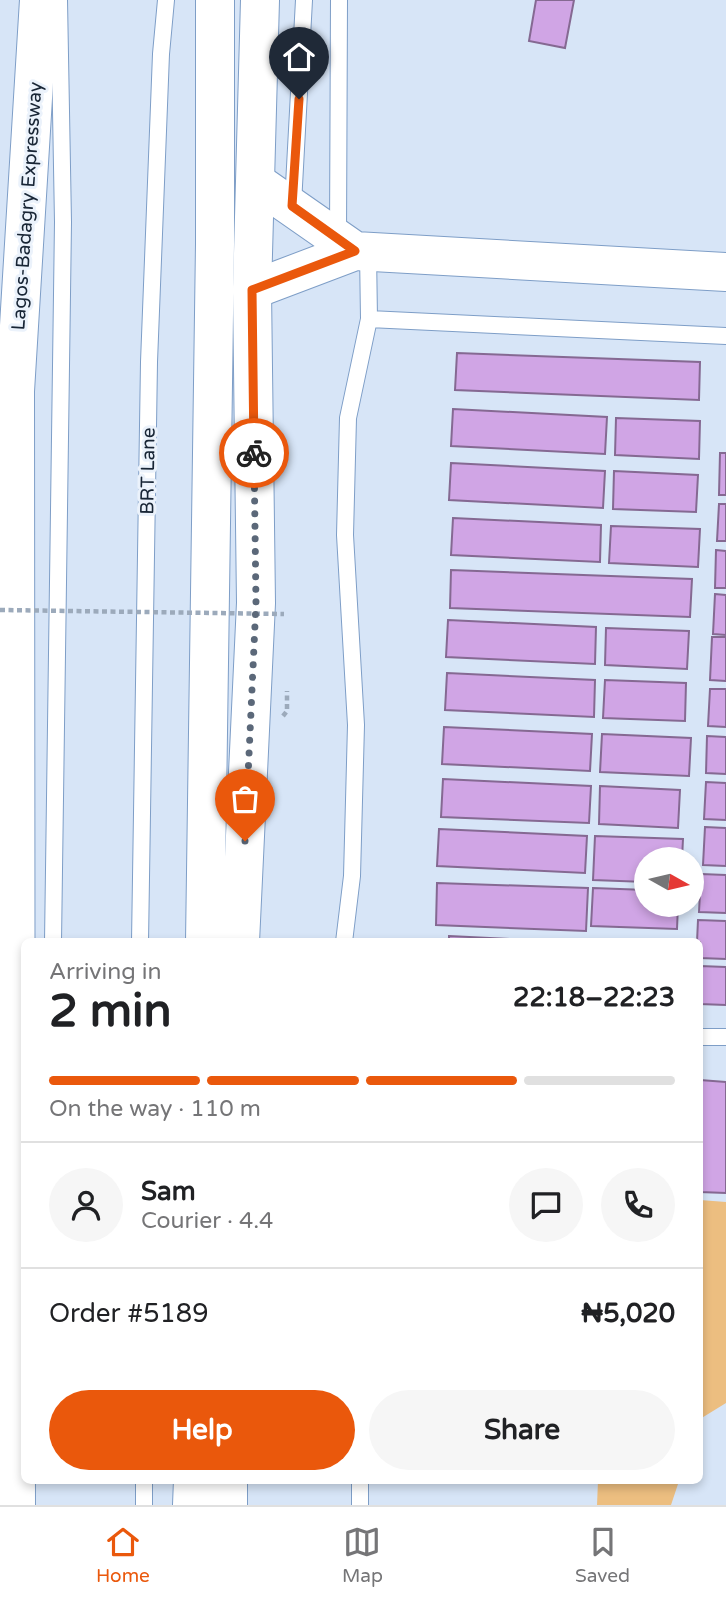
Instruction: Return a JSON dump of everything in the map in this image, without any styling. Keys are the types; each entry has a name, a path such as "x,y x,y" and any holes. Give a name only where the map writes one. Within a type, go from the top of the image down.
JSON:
{"main road":[{"name":"Lagos-Badagry Expressway","path":"16,1505 15,391 39,0"},
{"path":"205,938 215,244 215,0"},
{"path":"240,938 256,603 252,290 260,0"},
{"path":"256,182 353,248"},
{"path":"252,290 353,248 726,272"},
{"path":"192,1505 193,1484"},
{"path":"228,1484 228,1505"}],"lane":[{"path":"53,938 63,249 59,0"},
{"name":"BRT Lane","path":"141,938 149,362 161,54 166,0"},
{"path":"292,206 304,0"},
{"path":"339,0 353,248 369,319 348,418 345,535 356,725 352,876 344,938"},
{"path":"369,319 726,336"},
{"path":"703,1037 726,1037"},
{"path":"144,1484 144,1505"},
{"path":"360,1484 360,1505"}],"path":[{"path":"0,610 284,614"}],"shaded area":[{"path":"703,1200 726,1202 726,1403 703,1417"},
{"path":"598,1484 678,1484 671,1505 597,1505"}],"building":[{"path":"536,0 574,0 565,48 529,41"},
{"path":"457,353 700,362 699,400 455,390"},
{"path":"453,409 607,417 605,454 451,446"},
{"path":"616,418 700,421 699,459 615,455"},
{"path":"720,453 726,453 726,495 719,495"},
{"path":"451,463 605,471 603,508 449,500"},
{"path":"614,471 698,475 696,512 613,509"},
{"path":"719,504 726,504 726,541 717,541"},
{"path":"453,518 601,525 600,562 451,555"},
{"path":"611,526 700,529 698,567 609,563"},
{"path":"716,550 726,551 726,588 715,588"},
{"path":"451,570 692,579 690,617 450,608"},
{"path":"715,594 726,595 726,635 713,634"},
{"path":"448,620 596,627 595,664 446,657"},
{"path":"606,628 689,631 687,669 605,665"},
{"path":"712,637 726,637 726,681 710,680"},
{"path":"447,673 595,680 594,717 445,710"},
{"path":"605,680 686,683 685,721 603,718"},
{"path":"710,689 726,689 726,727 708,726"},
{"path":"444,727 592,734 590,771 442,764"},
{"path":"602,734 691,738 689,776 600,772"},
{"path":"707,736 726,737 726,774 706,773"},
{"path":"443,779 591,786 589,823 441,817"},
{"path":"706,782 726,783 726,820 704,819"},
{"path":"600,786 680,790 678,828 599,824"},
{"path":"705,827 726,828 726,866 704,865"},
{"path":"439,829 587,836 585,873 437,866"},
{"path":"595,836 683,839 683,847 634,847 634,882 593,880"},
{"path":"704,874 726,875 726,913 704,912"},
{"path":"437,883 588,888 586,931 436,925"},
{"path":"593,888 634,890 634,917 678,917 677,929 591,926"},
{"path":"698,920 726,921 726,959 703,958 703,938 697,938"},
{"path":"449,936 489,938 449,938"},
{"path":"703,966 726,967 726,1005 703,1004"},
{"path":"703,1080 726,1082 726,1193 703,1192"}],"way so far":[{"path":"245,841 256,603 254,453"}],"route":[{"path":"254,453 252,290 355,251 292,206 299,99"}]}
